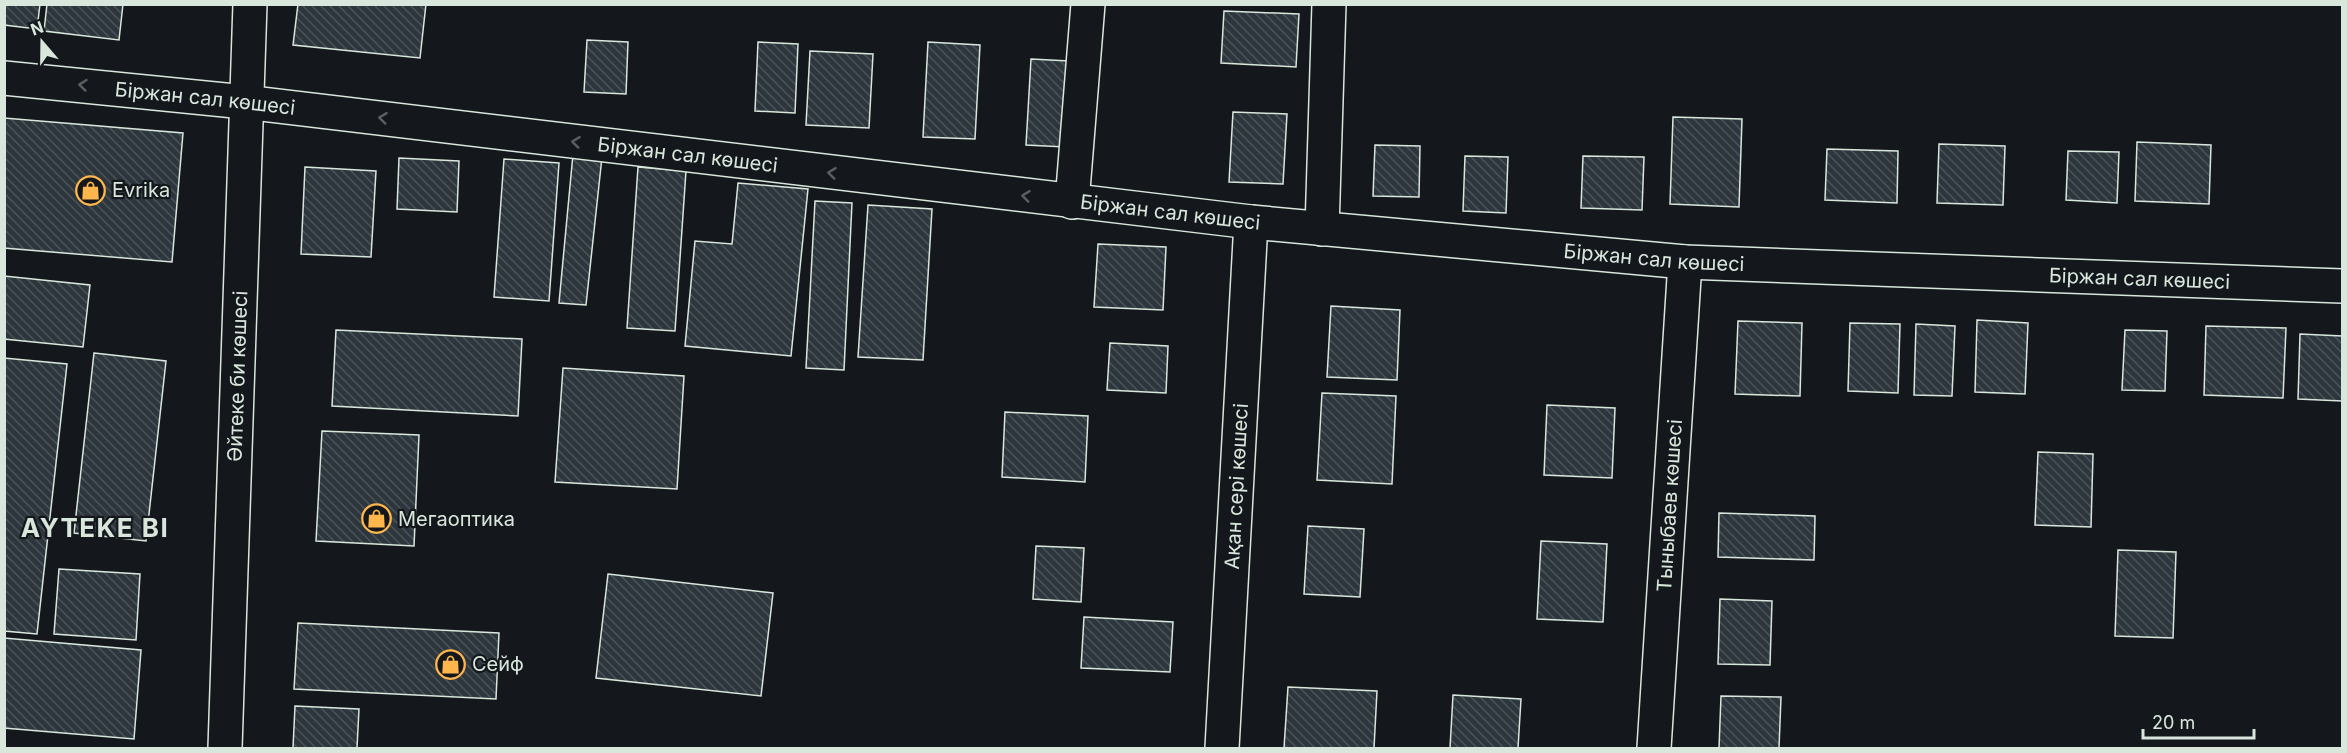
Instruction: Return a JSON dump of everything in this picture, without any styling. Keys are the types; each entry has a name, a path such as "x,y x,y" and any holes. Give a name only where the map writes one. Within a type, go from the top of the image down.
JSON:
{"street":[{"name":"Әйтеке би көшесі","path":"225,748 250,4"},
{"path":"1072,202 1089,4"},
{"path":"1322,229 1329,4"},
{"name":"Біржан сал көшесі","path":"4,78 245,102 1251,222 1685,262 2343,286"},
{"name":"Ақан сері көшесі","path":"1222,748 1251,222"},
{"name":"Тыныбаев көшесі","path":"1654,748 1685,262"}],"building":[{"path":"4,4 40,4 37,29 4,25"},
{"path":"47,4 123,4 119,40 44,31"},
{"path":"298,4 426,4 420,58 293,45"},
{"path":"1224,11 1299,14 1296,67 1221,63"},
{"path":"587,40 628,42 626,94 584,92"},
{"path":"758,42 798,44 795,113 755,111"},
{"path":"928,42 980,45 975,139 923,137"},
{"path":"810,51 873,54 869,128 806,125"},
{"path":"1031,59 1069,61 1065,147 1026,145"},
{"path":"1233,112 1287,114 1283,184 1229,182"},
{"path":"1673,117 1742,119 1739,207 1670,204"},
{"name":"Evrika","path":"4,118 183,133 172,262 4,248"},
{"path":"2137,142 2211,145 2209,204 2135,201"},
{"path":"1939,144 2005,146 2003,205 1937,203"},
{"path":"1375,145 1420,146 1419,197 1373,196"},
{"path":"1827,149 1898,151 1897,203 1825,200"},
{"path":"2068,151 2119,152 2117,203 2066,200"},
{"path":"573,154 602,157 586,305 559,303"},
{"path":"1465,156 1508,157 1506,213 1463,211"},
{"path":"1583,156 1644,157 1642,210 1581,208"},
{"path":"399,158 459,161 457,212 397,209"},
{"path":"504,159 559,163 549,301 494,297"},
{"path":"305,167 376,171 371,257 301,254"},
{"path":"638,167 686,171 675,331 627,328"},
{"path":"738,183 808,189 791,356 685,346 695,241 732,244"},
{"path":"815,201 852,203 844,370 806,368"},
{"path":"868,205 932,209 923,360 858,357"},
{"path":"1098,244 1166,247 1163,310 1094,307"},
{"path":"4,276 90,285 83,347 4,339"},
{"path":"1331,306 1400,310 1397,380 1327,377"},
{"path":"1977,320 2028,323 2025,394 1975,392"},
{"path":"1738,321 1802,323 1800,396 1735,394"},
{"path":"1850,323 1900,324 1898,393 1848,391"},
{"path":"1916,324 1955,326 1952,396 1914,395"},
{"path":"2206,326 2286,328 2283,398 2204,395"},
{"path":"336,330 522,339 518,416 332,406"},
{"path":"2125,330 2167,331 2165,391 2122,390"},
{"path":"2300,334 2342,336 2342,401 2298,399"},
{"path":"1110,343 1168,346 1166,393 1107,390"},
{"path":"94,353 166,361 146,541 74,533"},
{"path":"4,358 67,364 37,634 4,631"},
{"path":"563,368 684,376 677,489 555,482"},
{"path":"1322,393 1396,396 1392,484 1317,480"},
{"path":"1547,405 1615,408 1612,478 1544,475"},
{"path":"1005,412 1088,416 1085,482 1002,477"},
{"path":"322,431 419,435 414,546 316,541"},
{"path":"2038,452 2093,454 2091,527 2035,525"},
{"path":"1719,513 1815,516 1814,560 1718,557"},
{"path":"1308,526 1364,529 1360,597 1304,594"},
{"path":"1541,541 1607,544 1603,622 1537,619"},
{"path":"1036,546 1084,548 1081,602 1033,599"},
{"path":"2118,550 2176,552 2173,638 2115,636"},
{"path":"59,569 140,574 136,640 54,634"},
{"path":"608,574 773,593 761,696 596,678"},
{"path":"1720,599 1772,601 1770,665 1718,664"},
{"path":"1084,617 1173,622 1170,672 1081,668"},
{"path":"298,623 499,633 496,699 294,689"},
{"path":"4,638 141,650 134,739 4,728"},
{"path":"1288,687 1377,691 1374,748 1284,748"},
{"path":"1453,695 1521,699 1518,748 1450,748"},
{"path":"1721,696 1781,697 1779,748 1719,748"},
{"path":"295,706 359,709 357,748 293,748"}],"place":[{"name":"Evrika","path":"91,190"},
{"name":"Мегаоптика","path":"377,519"},
{"name":"Сейф","path":"451,664"}],"district":[{"name":"AYTEKE BI","path":"95,528"}]}
